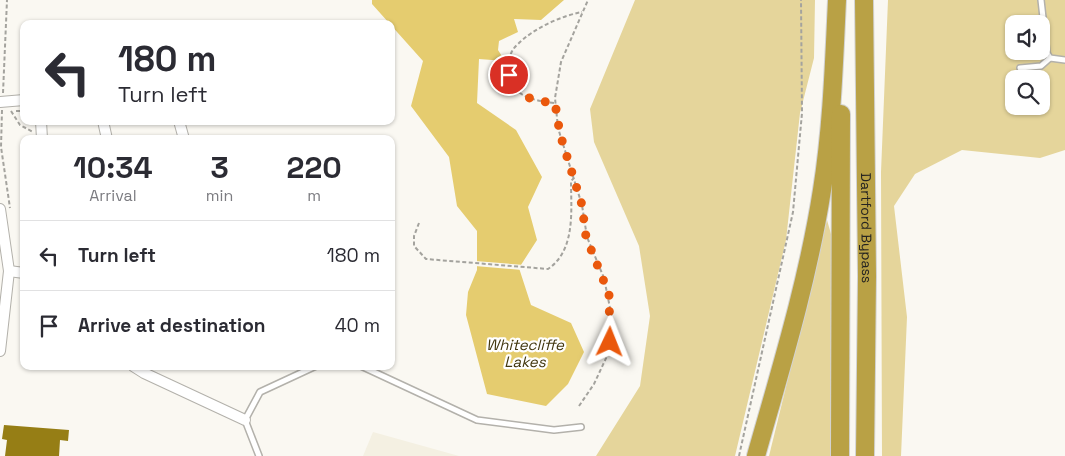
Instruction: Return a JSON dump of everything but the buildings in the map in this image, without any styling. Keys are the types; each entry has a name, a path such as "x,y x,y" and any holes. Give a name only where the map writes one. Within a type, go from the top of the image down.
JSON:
{"highway":[{"path":"756,456 789,339 815,233 831,113 838,0"},
{"name":"Dartford Bypass","path":"838,0 842,324 840,456"},
{"name":"Dartford Bypass","path":"864,0 867,276 864,456"}],"street":[{"path":"1,102 20,100"},
{"path":"0,351 6,284 9,272 5,209"},
{"path":"9,272 20,273"},
{"path":"141,370 245,420"}],"lane":[{"path":"1041,0 1043,15"},
{"path":"1050,58 1065,60"},
{"path":"1020,68 1041,66 1048,60"},
{"path":"259,456 245,420 260,392 307,370"},
{"path":"371,370 477,420 554,430 581,427"}],"path":[{"path":"5,209 1,147 1,102 7,0"},
{"path":"579,406 602,370 608,354 612,328 609,294 586,237 582,205 560,134 555,103 561,62 588,0"},
{"path":"739,456 793,212 802,113 801,0"},
{"path":"555,103 530,98 517,91 510,81 509,57 517,44 534,33 562,16 582,12"},
{"path":"11,111 20,124"},
{"path":"20,125 30,132 41,131"},
{"path":"419,224 414,236 416,249 426,259 549,269 555,263 568,241 571,181 574,178"}],"shaded area":[{"path":"635,0 815,0 814,58 800,113 786,240 735,456 596,456 640,386 650,316 639,246 594,142 590,109"},
{"path":"888,0 1065,0 1065,150 1040,158 962,150 915,174 894,206 907,317 901,456 882,456 881,172"},
{"path":"827,220 833,241 831,456 769,456"},
{"path":"373,432 459,456 363,456"}],"water":[{"name":"Whitecliffe Lakes","path":"372,0 564,0 541,20 514,19 518,32 499,41 498,50 505,61 479,59 477,103 516,130 542,177 528,207 537,240 519,268 531,305 571,323 584,352 568,384 546,406 487,394 466,315 468,292 477,270 477,231 457,206 449,157 411,106 423,61 395,30 395,20 386,20 372,4"}],"pier":[{"path":"475,261 524,265 522,270 475,266"}],"route":[{"path":"509,75 512,85 520,94 533,99 555,103 560,134 582,205 587,230 586,237 609,294 612,328 610,342"}]}
